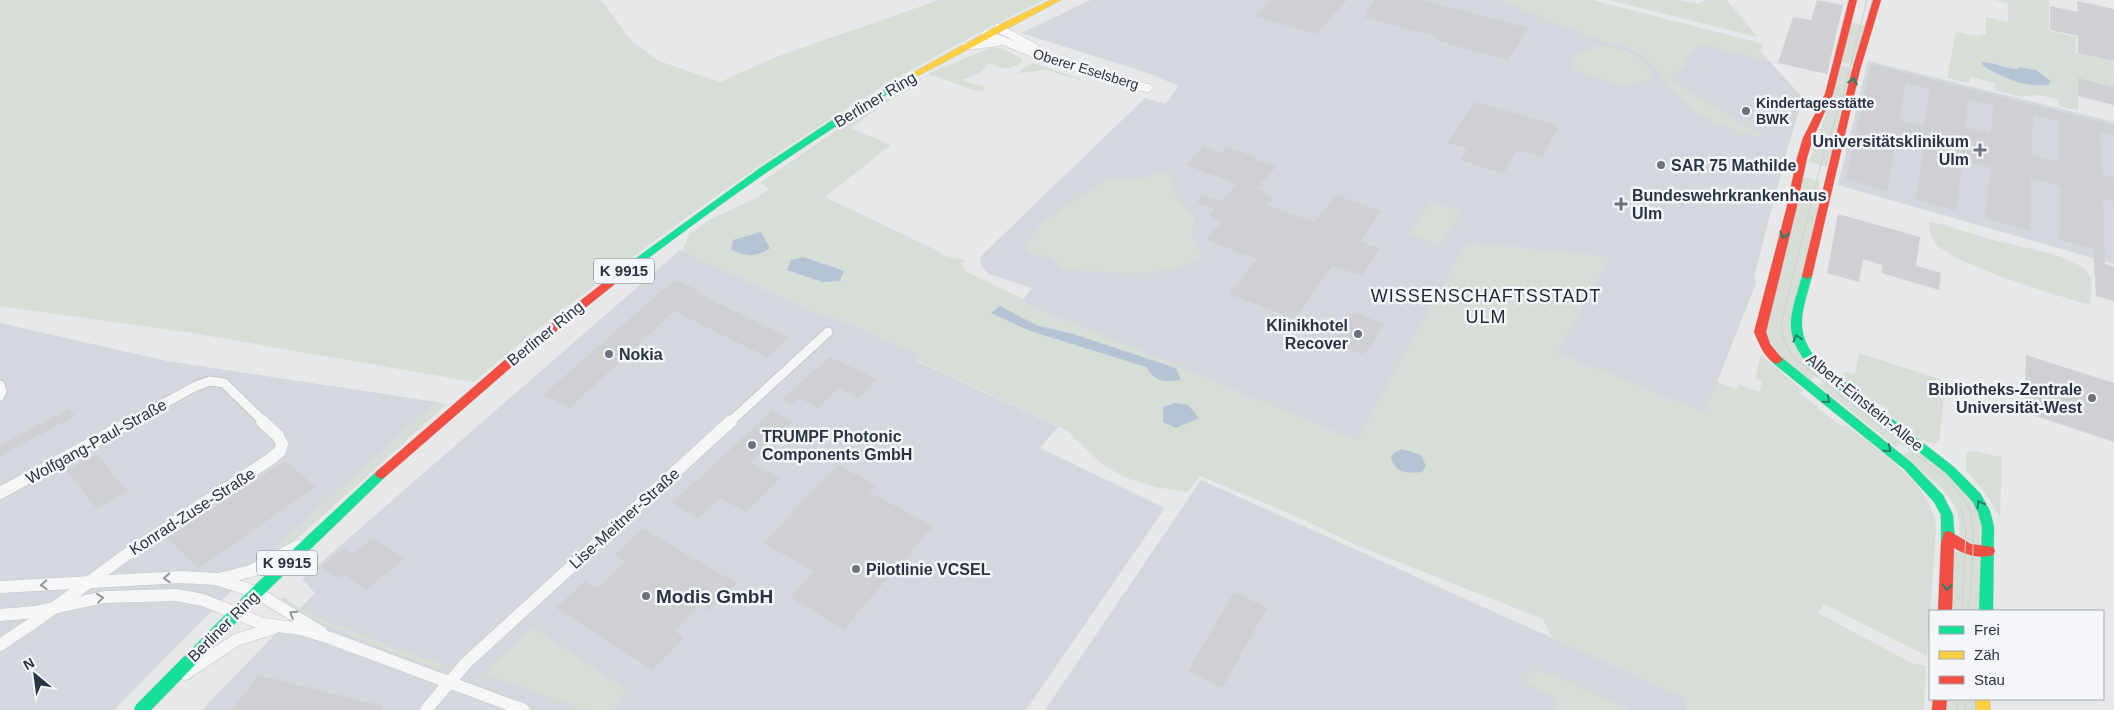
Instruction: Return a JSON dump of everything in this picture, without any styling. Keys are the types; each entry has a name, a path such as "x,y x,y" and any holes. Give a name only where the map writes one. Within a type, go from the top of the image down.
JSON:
{"street":[{"name":"Berliner Ring","path":"141,710 256,592 395,460 533,342 633,264 718,201 902,81 986,34 1057,0"},
{"name":"Albert-Einstein-Allee","path":"1853,0 1829,94 1808,138 1802,158 1791,210 1760,332 1767,348 1779,362 1901,460 1926,482 1944,507 1947,515 1949,536 1945,610"},
{"name":"Albert-Einstein-Allee","path":"1877,0 1871,24 1865,35 1854,79 1795,327 1795,335 1802,352 1814,364 1945,466 1969,488 1982,506 1987,519 1986,610"},
{"name":"Oberer Eselsberg","path":"986,34 1004,43 1136,86 1148,88 1140,82 1032,46 998,28"},
{"path":"965,46 985,42 1004,43"},
{"name":"Lise-Meitner-Straße","path":"426,710 448,682 470,659 828,332"},
{"name":"Konrad-Zuse-Straße","path":"0,645 53,609 122,557 267,462 280,450 282,444 280,438 224,383 210,381 191,388"},
{"path":"0,385 2,391 0,396"},
{"name":"Wolfgang-Paul-Straße","path":"0,493 191,388"},
{"path":"216,579 260,567 286,554 318,533"},
{"path":"1949,536 1969,550 1988,551"},
{"path":"0,587 182,577 216,579 256,592 330,638"},
{"path":"0,615 53,609 104,597 160,594 192,597 236,612 263,624 330,638 524,710"},
{"path":"156,695 236,640 260,631 283,627"}],"shaded area":[{"path":"0,0 601,0 631,41 659,61 720,82 779,56 939,0 1045,0 990,27 882,87 728,187 531,334 474,382 192,333 0,306"},
{"name":"Bundeswehrkrankenhaus Ulm","path":"1091,0 1528,0 1761,52 1803,98 1787,150 1754,277 1756,283 1705,413 1557,353 1609,257 1500,246 1466,245 1357,441 1021,302 1032,288 989,274 982,267 980,257 1145,98 1166,104 1178,86 1151,74 1021,33"},
{"path":"1499,0 1592,0 1763,44 1761,52 1769,61 1702,45 1683,61 1688,63 1668,79 1761,135 1757,137 1716,124 1691,108 1669,87 1657,68 1646,58 1626,47 1593,38"},
{"path":"1609,0 1677,0 1699,4 1705,0 1727,0 1757,37"},
{"path":"1994,0 2049,0 2049,31 2076,37 2075,53 2113,61 2114,87 2078,79 2078,111 2059,106 2058,99 2033,94 2033,97 2024,95 2024,97 1994,90 1995,83 1970,77 1969,83 1947,78 1956,32 1976,36 1986,34 1986,17 2008,22 2008,3"},
{"path":"1850,22 1867,26 1854,65 1841,62"},
{"path":"1596,46 1612,47 1638,57 1650,69 1652,77 1643,82 1619,85 1572,67 1576,56"},
{"path":"992,47 1004,50 1023,59 1022,62 1009,68 989,63 979,74 962,80 984,86 984,90 976,91 935,76 929,76 930,73"},
{"name":"Universitätsklinikum Ulm","path":"1868,61 2114,122 2114,264 1838,185"},
{"path":"1033,63 1081,79 1046,70 1017,73"},
{"path":"1840,65 1854,68 1830,168 1809,162 1836,86"},
{"path":"922,77 923,79 913,85 913,87 882,105 851,128 891,145 825,197 938,251 941,255 965,260 962,264 967,272 1023,299 1021,302 1357,441 1466,245 1500,246 1609,257 1557,353 1705,413 1717,382 1737,389 1738,384 1759,392 1762,382 1755,379 1761,355 1803,391 1800,393 1842,427 1846,425 1903,470 1926,498 1933,514 1936,530 1927,656 1824,604 1818,613 1912,663 1926,666 1924,710 1685,710 1688,699 1550,637 1577,629 1551,636 1543,619 1358,546 1300,518 1200,476 1187,492 1155,487 1126,478 1103,465 1067,431 917,360 920,355 821,312 818,314 682,251 689,235 709,220 756,198 769,189 760,183 847,123","holes":["1000,306 1036,325 1073,334 1176,368 1151,375 1146,367 1030,331"]},
{"path":"1161,172 1172,174 1171,180 1174,192 1194,217 1192,237 1202,256 1187,264 1171,269 1154,272 1117,273 1065,270 1050,256 1033,255 1026,248 1038,226 1107,180 1144,177"},
{"path":"1803,178 1820,182 1817,197 1820,202 1792,323 1823,375 1807,381 1787,365 1764,334"},
{"path":"1431,202 1461,212 1440,245 1409,234"},
{"path":"1933,222 1997,241 2053,254 2083,267 2092,279 2090,303 2085,304 2027,286 1957,258 1941,248 1932,238 1929,223"},
{"path":"680,250 818,314 821,312 921,355 917,361 1058,427 1040,448 1165,508 1026,710 202,710 315,593 302,579"},
{"path":"0,323 167,361 437,402 263,559 114,710 0,710"},
{"path":"1859,353 1946,381 1939,442 1927,442 1920,438 1887,412 1889,410 1879,403 1877,404 1840,376 1846,371 1855,374"},
{"path":"1826,382 1904,443 1896,447 1818,385"},
{"path":"437,402 447,404 298,538 263,559"},
{"path":"1917,448 1960,484 1981,516 1980,546 1962,539 1956,509 1946,493 1901,455"},
{"path":"1973,451 2002,457 2000,517 1986,494 1966,470 1966,453"},
{"path":"1201,480 1688,699 1685,710 1045,710"},
{"path":"1958,550 1979,558 1983,563 1981,610 1951,610 1954,551 1958,552"},
{"path":"285,597 294,605 334,624 447,666 439,668 424,664 296,612 279,601"},
{"path":"533,627 627,690 614,710 586,710 486,675 490,667"},
{"path":"1534,670 1551,674 1629,710 1554,710 1557,699 1525,683 1528,674"},
{"path":"1945,700 1978,700 1978,710 1945,710"}],"water":[{"path":"1981,62 2013,69 2018,69 2019,67 2036,70 2051,81 2049,85 2022,83 1989,70"},
{"path":"761,232 770,248 765,251 751,255 731,250 733,240"},
{"path":"803,257 844,271 840,281 823,282 787,270 791,260"},
{"path":"1000,306 1036,325 1073,334 1176,368 1181,380 1157,379 1146,367 1030,331 991,313"},
{"path":"1176,403 1188,405 1199,418 1176,428 1163,422 1163,407"},
{"path":"1402,449 1421,455 1426,466 1422,472 1402,471 1395,466 1391,457 1395,452"}],"building":[{"path":"1271,0 1347,0 1316,34 1255,16"},
{"path":"1375,0 1421,0 1528,28 1508,60 1437,41 1439,37 1364,17 1369,12 1366,11"},
{"path":"1817,0 1843,5 1827,74 1778,63 1793,17 1811,20"},
{"path":"2077,1 2114,9 2114,61 2078,53 2078,36 2050,30 2050,6 2078,12"},
{"name":"Universitätsklinikum Ulm","path":"1871,64 2114,125 2114,135 2100,132 2102,174 2114,177 2114,201 2103,198 2105,264 2114,267 2114,301 2096,296 2093,249 2059,240 2061,186 2031,178 2030,231 1985,218 1991,168 1962,160 1957,211 1915,199 1924,150 1895,142 1887,191 1846,179","holes":["1906,83 1930,89 1924,127 1899,120","1968,99 1993,105 1991,134 1965,127","2033,115 2059,121 2059,162 2032,155"]},
{"path":"2078,78 2114,87 2114,105 2078,96"},
{"path":"1475,102 1559,126 1542,157 1517,150 1503,174 1460,160 1467,149 1448,143"},
{"path":"1204,146 1222,153 1227,147 1276,167 1256,189 1265,192 1263,195 1273,198 1267,205 1315,222 1335,195 1381,211 1360,241 1380,248 1362,276 1332,266 1295,319 1229,294 1257,259 1206,240 1222,221 1209,216 1215,209 1197,203 1203,195 1222,201 1237,184 1186,165"},
{"path":"1838,214 1920,237 1916,266 1941,273 1939,290 1881,273 1882,265 1863,259 1859,282 1827,273"},
{"name":"Nokia","path":"674,280 698,290 695,292 790,338 767,357 674,311 570,408 543,395"},
{"name":"Klinikhotel Recover","path":"1353,312 1384,324 1364,355 1333,343"},
{"name":"Bibliotheks-Zentrale Universität-West","path":"2026,355 2114,383 2114,442 2024,412"},
{"path":"829,357 877,379 859,398 839,388 819,408 799,398 792,405 782,400"},
{"path":"69,409 75,416 0,456 0,445"},
{"name":"TRUMPF Photonic Components GmbH","path":"772,411 792,422 750,462 780,478 746,512 720,498 698,518 672,503"},
{"path":"97,455 127,491 97,509 67,471"},
{"path":"285,461 316,487 198,568 167,538"},
{"path":"838,465 876,485 869,492 933,526 844,629 790,597 814,571 763,543"},
{"name":"Modis GmbH","path":"642,528 736,583 710,610 700,604 674,631 684,637 653,670 556,608 585,581 597,588 625,561 614,555"},
{"path":"373,538 404,559 366,590 344,574 338,578 321,566 344,548 352,554"},
{"path":"1234,592 1267,608 1222,688 1188,671"},
{"path":"259,675 383,706 383,710 231,710"}],"tram line":[{"path":"1867,0 1843,95 1820,167 1782,320 1782,332 1788,347 1798,361 1942,475 1965,501 1970,511 1973,532 1969,610"},
{"path":"1960,506 1966,530 1962,610"},
{"path":"1957,700 1957,710"},
{"path":"1965,710 1966,700"}],"traffic: fast":[{"path":"621,274 800,145 913,75"},
{"path":"1807,276 1797,311 1796,322 1796,332 1805,353 1814,364 1950,470 1976,497 1984,511 1988,527 1986,610"},
{"path":"1777,360 1908,466 1939,499 1947,515 1948,543"},
{"path":"141,710 260,589 381,474"}],"traffic: slow":[{"path":"913,75 1057,0"},
{"path":"1983,700 1983,710"}],"traffic: jam":[{"path":"1777,360 1765,345 1760,332 1791,210 1802,158 1808,138 1829,94 1853,0"},
{"path":"1807,276 1856,70 1877,0"},
{"path":"381,474 511,361 621,274"},
{"path":"1949,536 1967,548 1977,551 1988,551"},
{"path":"1945,610 1948,543"},
{"path":"1939,710 1940,700"}],"place":[{"name":"Kindertagesstätte BWK","path":"1746,111"},
{"name":"Universitätsklinikum Ulm","path":"1980,150"},
{"name":"SAR 75 Mathilde","path":"1661,165"},
{"name":"Bundeswehrkrankenhaus Ulm","path":"1621,204"},
{"name":"Klinikhotel Recover","path":"1358,334"},
{"name":"Nokia","path":"609,354"},
{"name":"Bibliotheks-Zentrale Universität-West","path":"2092,398"},
{"name":"TRUMPF Photonic Components GmbH","path":"752,445"},
{"name":"Pilotlinie VCSEL","path":"856,569"},
{"name":"Modis GmbH","path":"646,596"}],"district":[{"name":"WISSENSCHAFTSSTADT ULM","path":"1486,306"}]}
